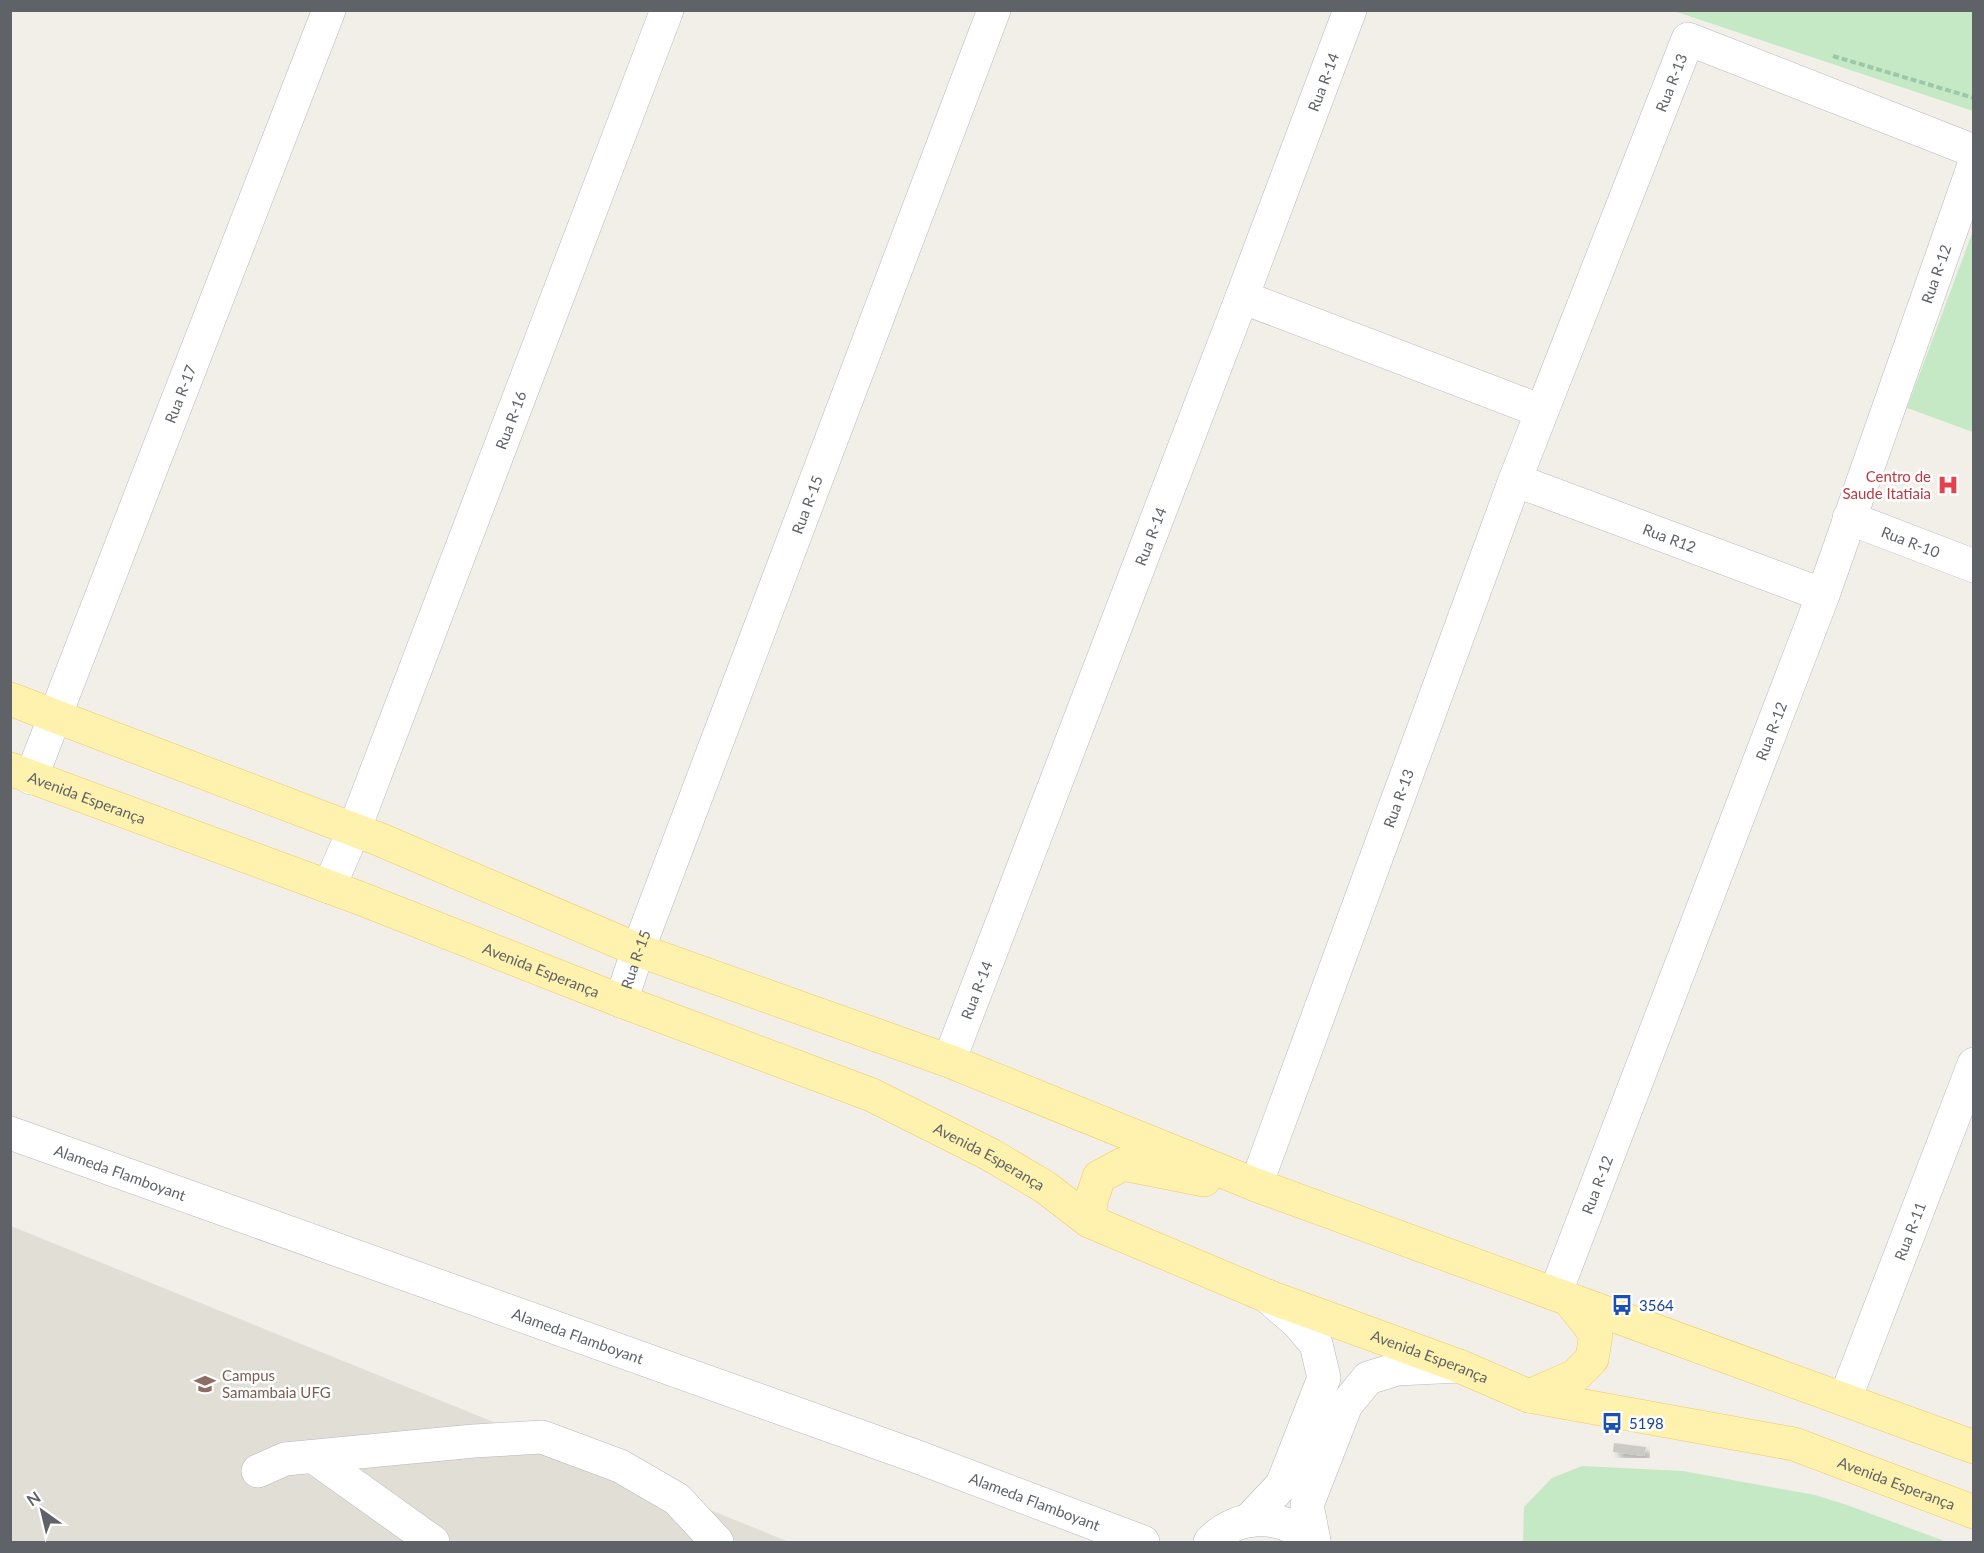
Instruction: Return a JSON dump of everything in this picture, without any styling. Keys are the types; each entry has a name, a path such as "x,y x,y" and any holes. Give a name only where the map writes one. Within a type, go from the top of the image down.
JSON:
{"main road":[{"path":"10,699 354,830 638,950 949,1061 1256,1185 1974,1447"},
{"name":"Avenida Esperança","path":"21,773 330,887 621,1001 872,1095 1000,1160 1045,1186 1089,1221 1267,1296 1458,1366 1529,1396 1794,1444 1974,1512"},
{"path":"1089,1221 1091,1201 1100,1177 1123,1164 1204,1180 1256,1185"},
{"path":"1529,1396 1575,1376 1592,1359 1596,1334 1562,1297"}],"street":[{"name":"Rua R-17","path":"21,773 55,716 329,10"},
{"name":"Rua R-16","path":"330,887 354,830 667,10"},
{"name":"Rua R-15","path":"621,1001 638,950 994,10"},
{"name":"Rua R-14","path":"949,1061 1350,10"},
{"name":"Rua R-13","path":"1256,1185 1541,411 1688,39 1974,151"},
{"name":"Rua R-12","path":"1562,1297 1823,595 1974,165"},
{"path":"1242,297 1541,411"},
{"name":"Rua R12","path":"1515,480 1823,595"},
{"name":"Rua R-10","path":"1849,518 1974,566"},
{"name":"Rua R-11","path":"1845,1399 1974,1064"},
{"name":"Alameda Flamboyant","path":"10,1133 915,1456 1143,1542"},
{"path":"1248,1521 1282,1485 1324,1378 1316,1344 1297,1322 1267,1296"},
{"path":"1314,1542 1307,1505 1346,1406 1368,1378 1396,1369 1458,1366"},
{"path":"258,1471 285,1459 474,1441 542,1437 620,1466 677,1499 717,1542"},
{"path":"314,1457 433,1542"},
{"path":"1210,1542 1231,1526 1248,1521 1266,1520 1284,1522 1300,1530 1314,1542"}],"shaded area":[{"name":"Campus Samambaia UFG","path":"11,1226 789,1542 11,1542"}],"green space":[{"path":"1674,11 1973,11 1973,111"},
{"path":"1973,231 1973,432 1907,408"},
{"path":"1582,1466 1683,1471 1815,1495 1947,1542 1523,1542 1524,1507 1552,1478"}],"building":[{"path":"1614,1443 1646,1447 1644,1456 1613,1452"}],"place":[{"name":"Centro de Saude Itatiaia","path":"1948,485"},
{"name":"3564","path":"1622,1305"},
{"name":"Campus Samambaia UFG","path":"205,1384"},
{"name":"5198","path":"1612,1423"}]}
